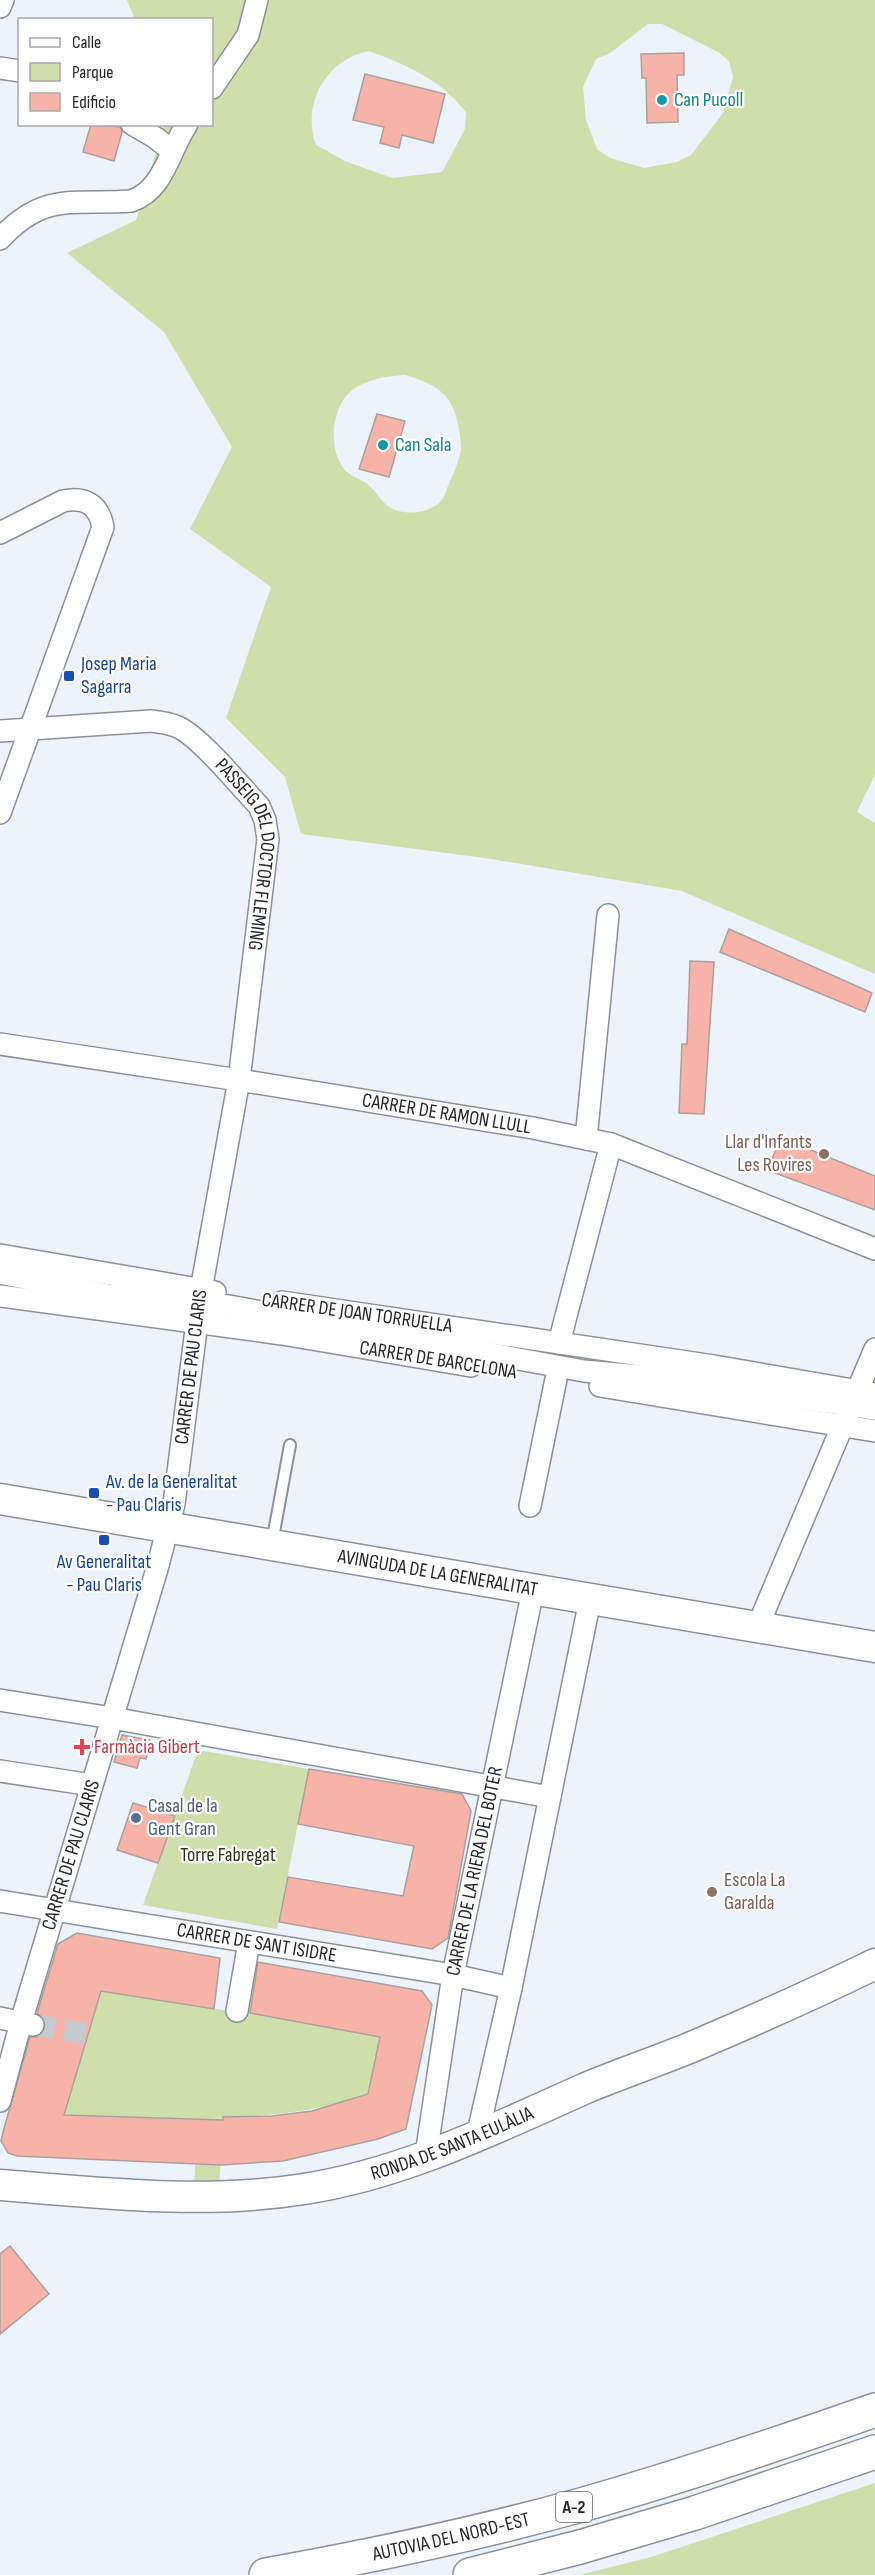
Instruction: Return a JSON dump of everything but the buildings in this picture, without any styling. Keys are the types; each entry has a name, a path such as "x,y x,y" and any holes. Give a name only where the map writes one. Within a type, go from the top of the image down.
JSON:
{"highway":[{"name":"AUTOVIA DEL NORD-EST","path":"266,2575 366,2557 580,2505 703,2468 875,2410"},
{"name":"A-2","path":"470,2575 579,2547 695,2513 875,2452"}],"main road":[{"name":"AVINGUDA DE LA GENERALITAT","path":"0,1499 875,1647"},
{"name":"RONDA DE SANTA EULÀLIA","path":"0,2185 136,2196 273,2193 338,2182 400,2165 477,2137 587,2088 693,2046 875,1964"}],"street":[{"path":"0,7 3,0"},
{"path":"213,86 248,34 257,0"},
{"path":"0,68 18,71"},
{"path":"135,126 172,151"},
{"path":"0,239 28,214 55,203 131,201 140,198 156,185 186,126"},
{"path":"0,533 63,501 73,499 93,505 101,514 103,527 32,731 0,813"},
{"name":"PASSEIG DEL DOCTOR FLEMING","path":"0,732 151,721 166,723 181,728 194,739 259,806 265,820 268,839 239,1080"},
{"path":"586,1139 608,915"},
{"name":"CARRER DE RAMON LLULL","path":"0,1044 239,1080 612,1144 875,1249"},
{"name":"CARRER DE PAU CLARIS","path":"0,2101 27,2023 54,1911 174,1504 199,1306 239,1080"},
{"path":"560,1337 612,1144"},
{"name":"CARRER DE JOAN TORRUELLA","path":"0,1255 199,1306 372,1323 560,1337 862,1397"},
{"path":"0,1273 62,1288 199,1306"},
{"name":"CARRER DE BARCELONA","path":"0,1296 199,1306 556,1379 875,1431"},
{"path":"372,1323 388,1340 584,1371 862,1397 875,1409"},
{"path":"531,1344 623,1375"},
{"path":"757,1628 844,1426 862,1397 875,1349"},
{"path":"530,1506 556,1379"},
{"name":"CARRER DE LA RIERA DEL BOTER","path":"426,2155 453,1975 494,1786 532,1590"},
{"path":"477,2137 511,1988 590,1600"},
{"path":"0,1700 550,1797"},
{"path":"0,1771 92,1785"},
{"name":"CARRER DE SANT ISIDRE","path":"0,1901 453,1975 511,1988"},
{"path":"237,2011 249,1942"},
{"path":"0,2018 27,2023"}],"lane":[{"path":"272,1546 290,1445"}],"green space":[{"path":"127,0 875,0 875,775 857,812 875,823 875,974 682,891 485,858 301,834 285,777 226,718 271,587 190,529 232,447 164,332 67,253 136,220 164,126 213,126 213,18 135,18","holes":["648,24 662,24 718,52 729,61 733,77 723,113 691,155 677,162 644,168 610,158 597,149 586,120 583,87 596,59 610,53","369,51 410,68 434,82 466,112 465,129 442,172 392,178 345,161 316,145 312,130 312,115 321,86 340,63","405,375 435,387 448,399 457,417 461,440 461,451 443,499 429,509 409,513 389,507 368,484 347,472 339,461 334,443 337,413 346,396 358,386 366,383"]},
{"name":"Torre Fabregat","path":"198,1750 309,1769 277,1929 143,1905"},
{"path":"101,1991 245,2012 380,2037 368,2094 332,2105 297,2112 223,2117 219,2191 194,2192 197,2119 64,2115"},
{"path":"875,2483 875,2575 579,2575 651,2557"}],"tunnel":[{"path":"34,2025 88,2034"}],"place":[{"name":"Can Pucoll","path":"662,100"},
{"name":"Can Sala","path":"383,445"},
{"name":"Josep Maria Sagarra","path":"69,676"},
{"name":"Llar d'Infants Les Rovires","path":"824,1154"},
{"name":"Av. de la Generalitat - Pau Claris","path":"94,1493"},
{"name":"Av Generalitat - Pau Claris","path":"104,1540"},
{"name":"Farmàcia Gibert","path":"82,1747"},
{"name":"Casal de la Gent Gran","path":"136,1818"},
{"name":"Escola La Garalda","path":"712,1892"}]}
